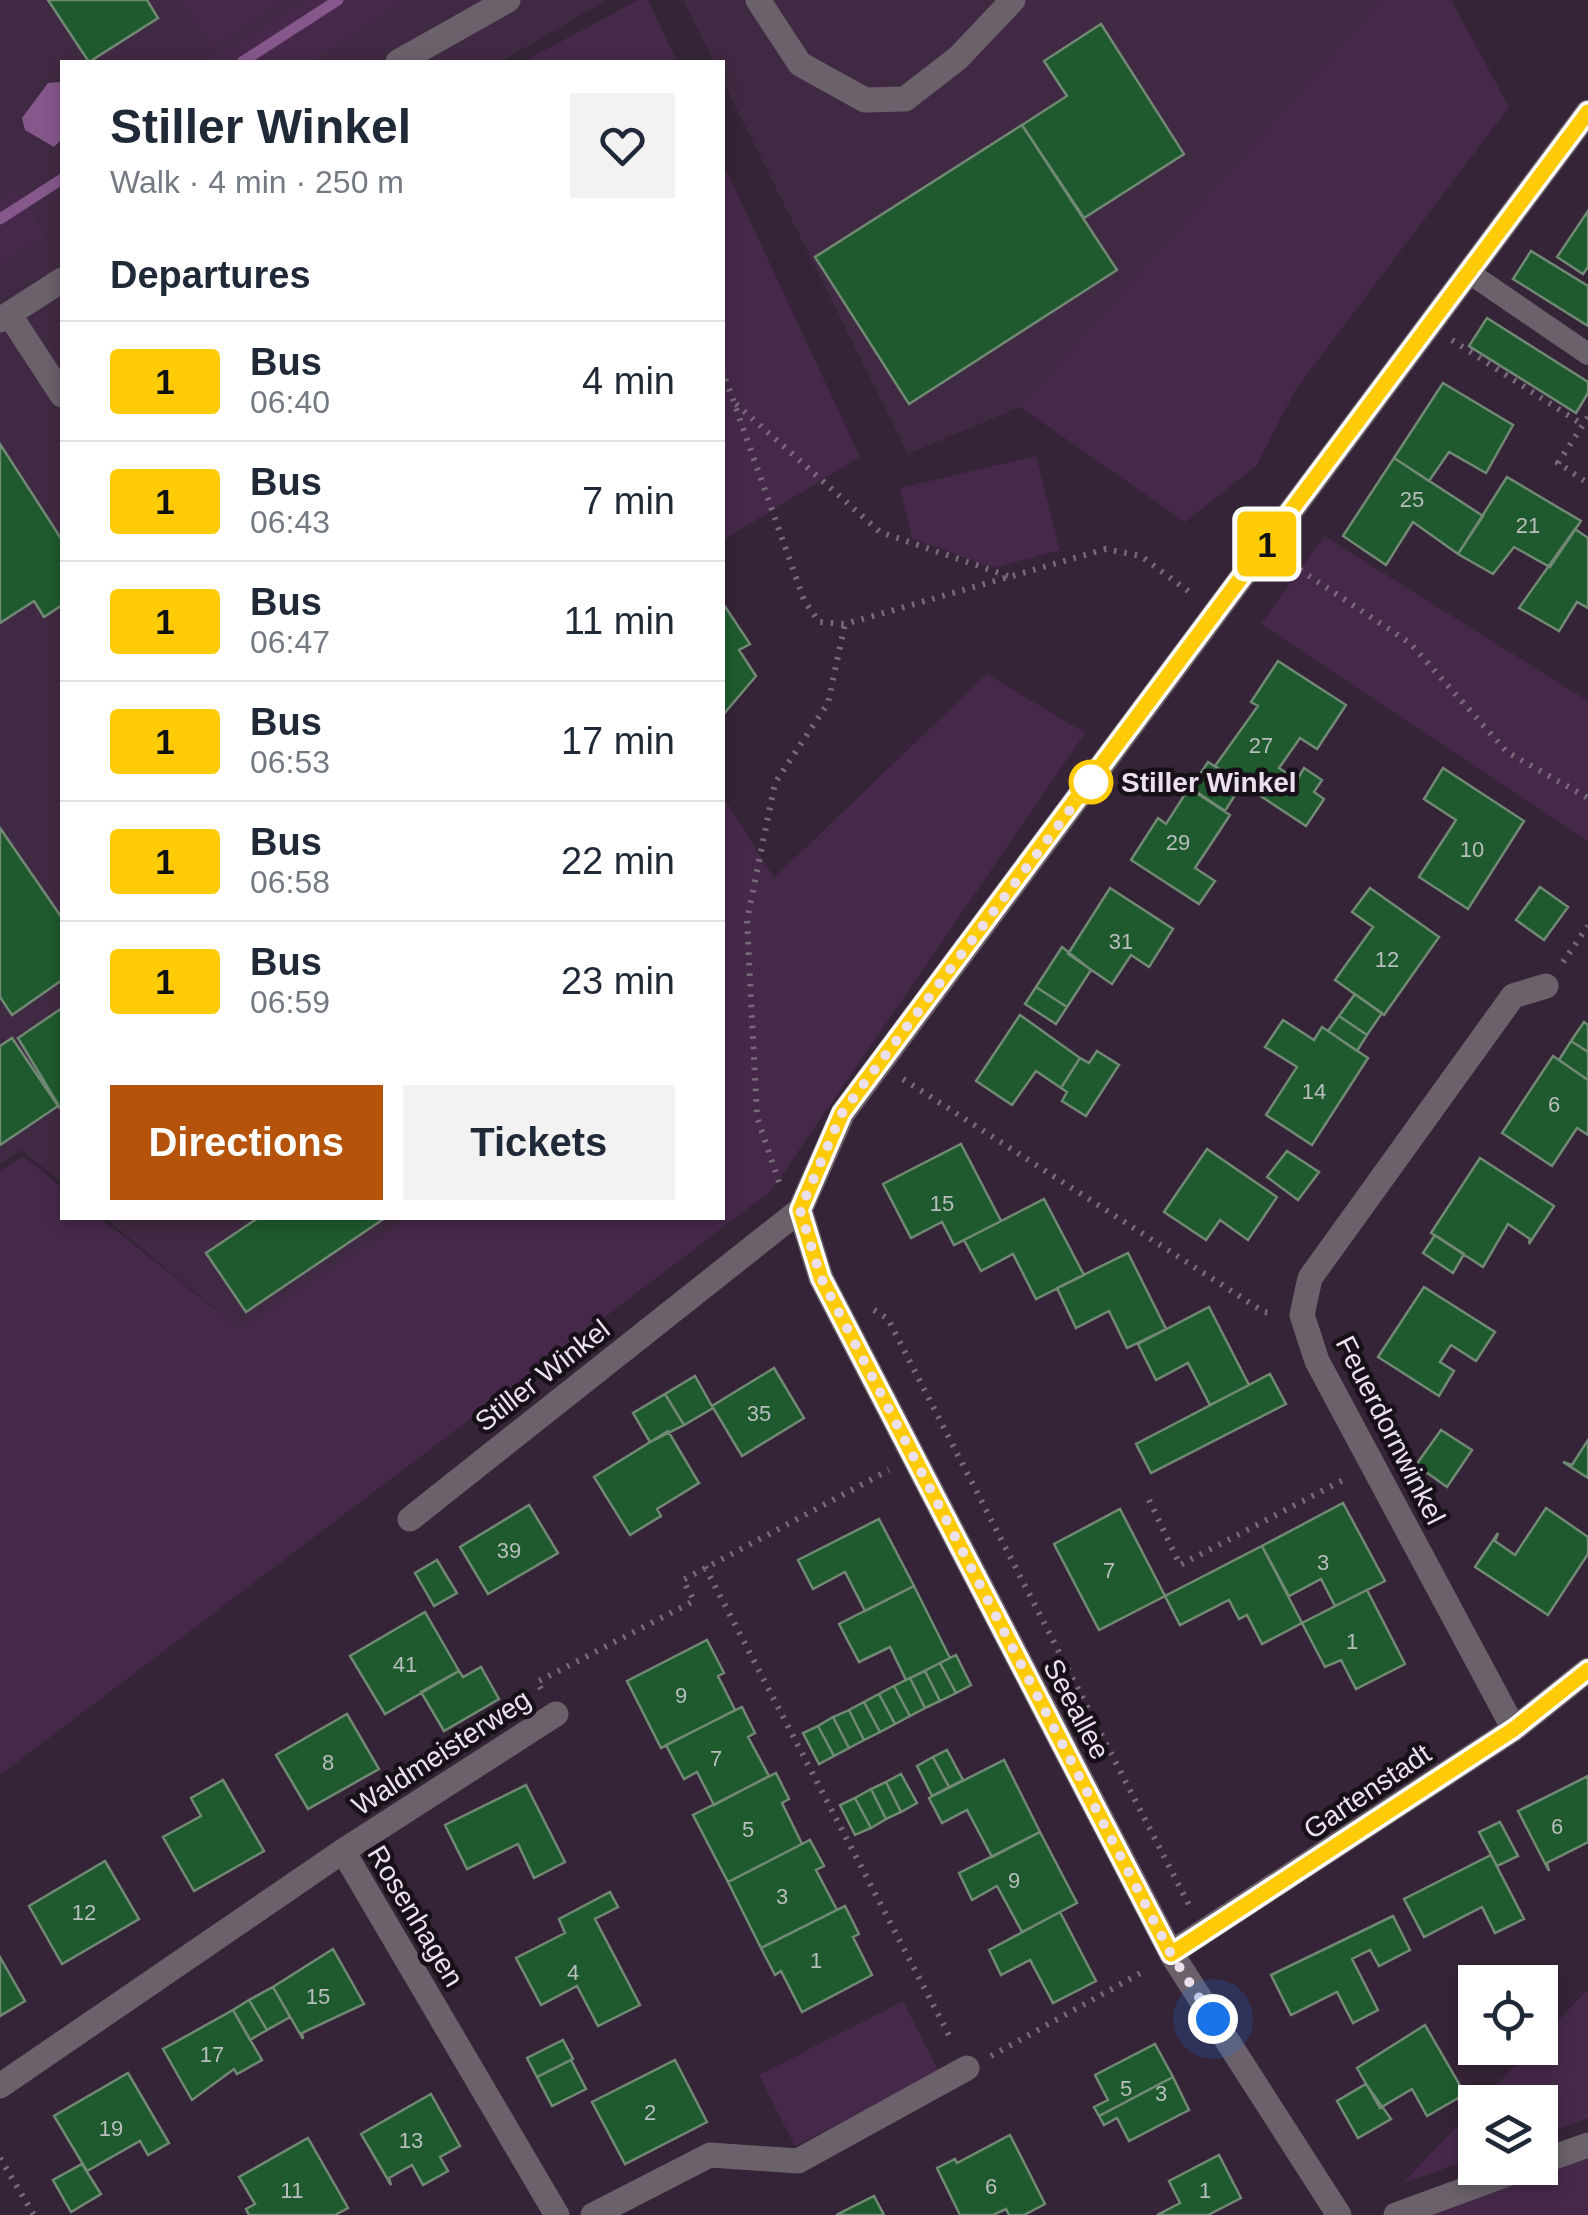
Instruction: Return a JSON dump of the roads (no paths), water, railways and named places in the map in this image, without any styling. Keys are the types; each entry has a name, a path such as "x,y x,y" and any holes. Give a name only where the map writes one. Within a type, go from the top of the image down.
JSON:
{"street":[{"path":"402,60 508,0"},
{"path":"758,0 800,64 865,100 905,99 958,58 1013,0"},
{"name":"Stiller Winkel","path":"410,1519 796,1213 842,1113 1588,112"},
{"path":"60,281 4,317 60,392"},
{"name":"Feuerdornwinkel","path":"1514,1729 1317,1361 1302,1315 1310,1278 1513,996 1546,986"},
{"name":"Seeallee","path":"796,1213 821,1278 912,1458 1171,1954 1340,2215"},
{"name":"Gartenstadt","path":"1171,1954 1514,1729 1588,1670"},
{"name":"Waldmeisterweg","path":"343,1851 556,1714"},
{"name":"Rosenhagen","path":"0,2086 343,1851 557,2215"},
{"path":"592,2215 710,2155 798,2161 967,2068"},
{"path":"1558,2156 1588,2145"},
{"path":"1396,2215 1478,2185"}],"lane":[{"path":"1468,272 1588,354"}],"waterway":[{"path":"245,60 338,0"},
{"path":"0,219 60,180"}],"place":[{"name":"Stiller Winkel","path":"1091,782"}]}
